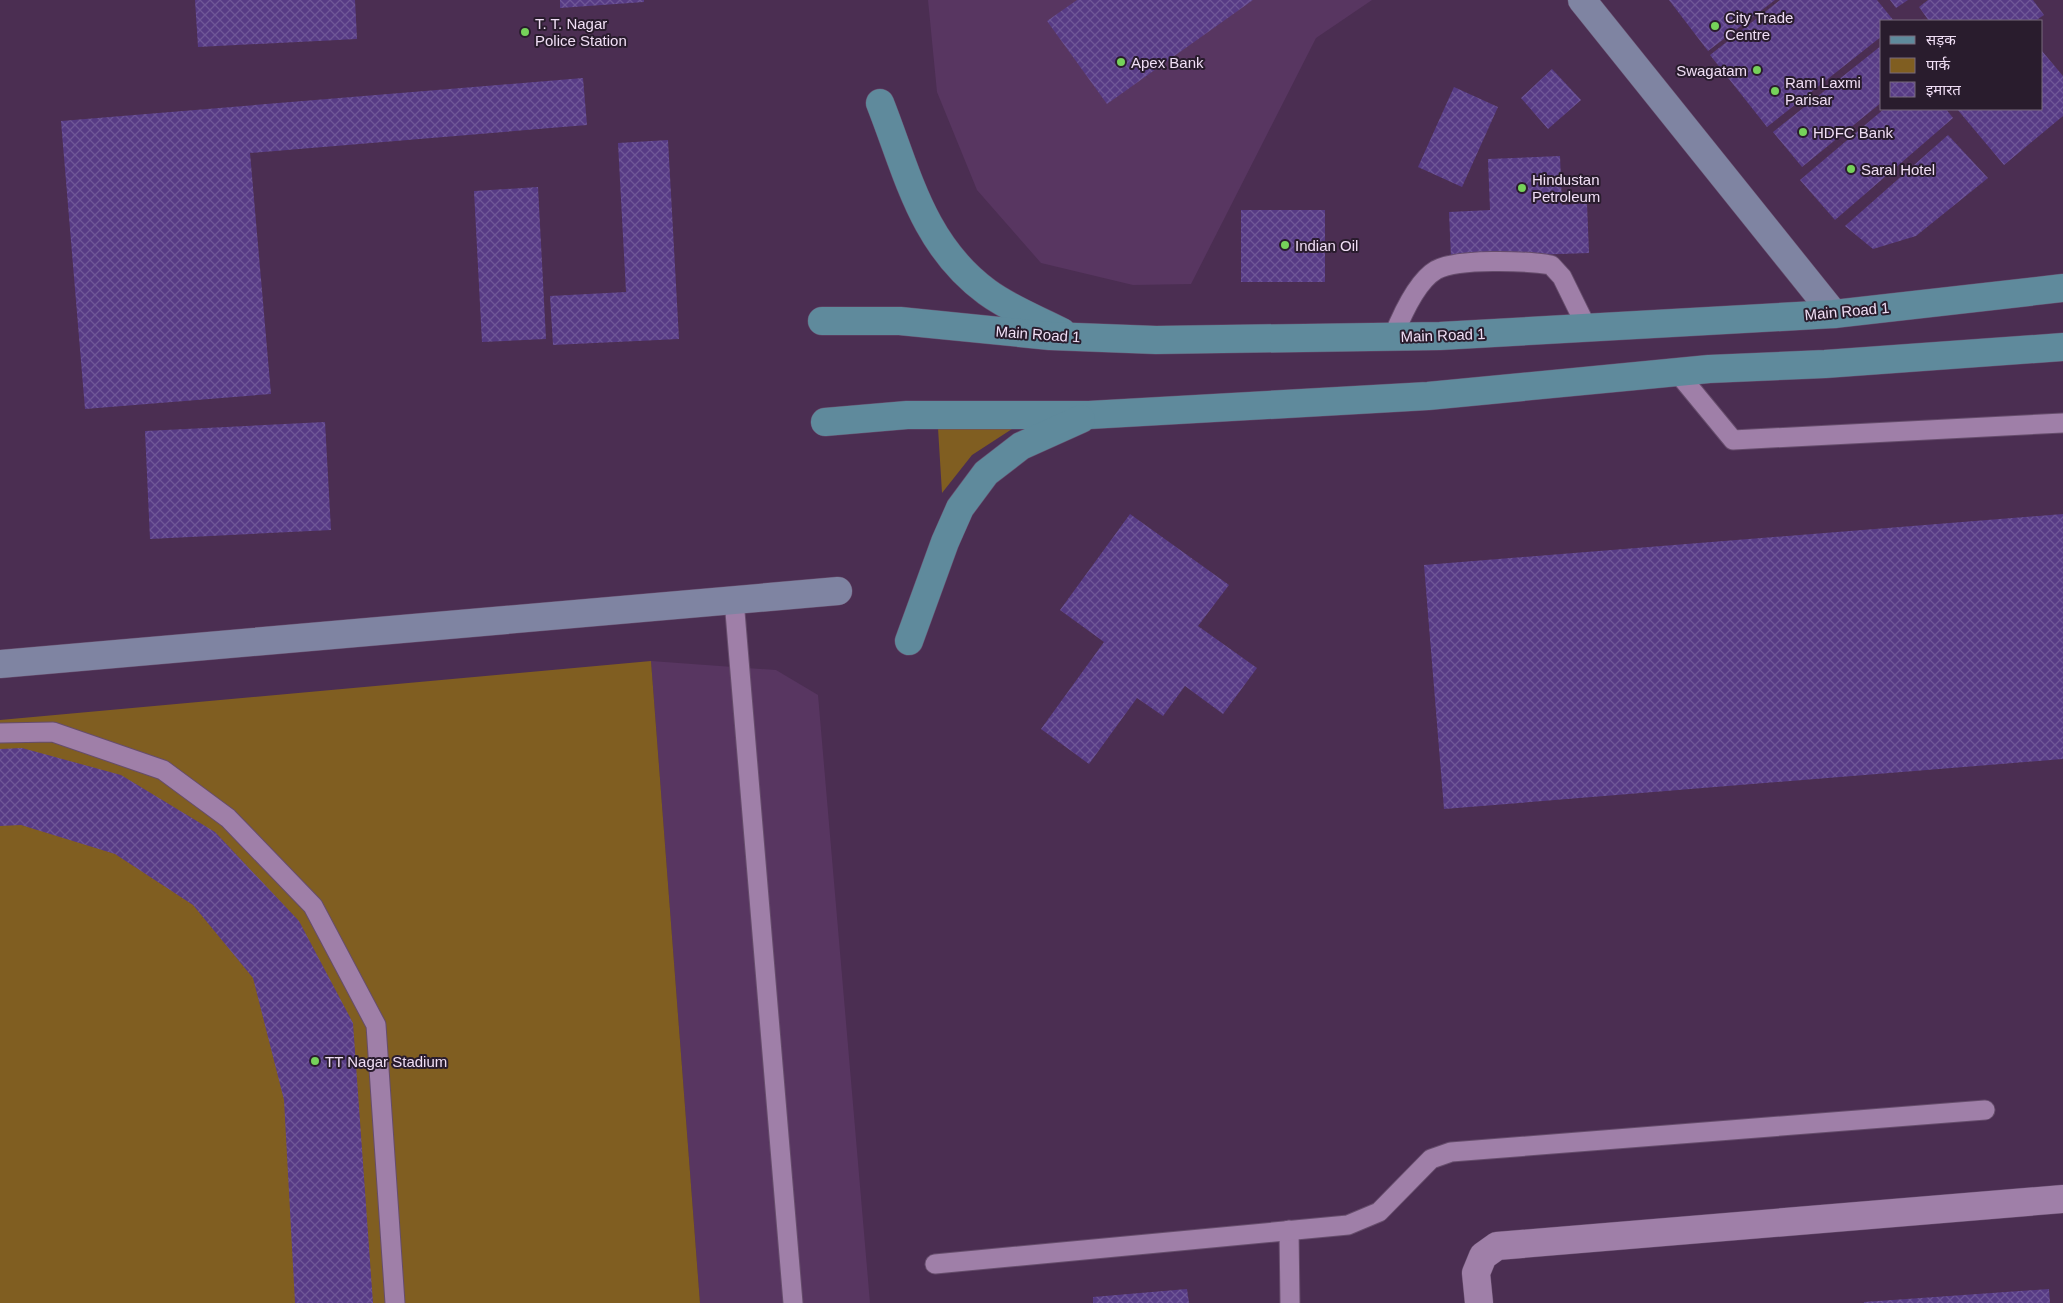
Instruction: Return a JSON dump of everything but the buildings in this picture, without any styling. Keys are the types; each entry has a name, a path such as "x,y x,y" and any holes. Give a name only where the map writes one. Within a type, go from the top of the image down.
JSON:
{"main road":[{"path":"880,103 928,226 950,258 987,292 1009,306 1073,337"},
{"name":"Main Road 1","path":"822,321 900,321 1050,336 1156,340 1440,336 1834,314 2063,288"},
{"path":"825,422 907,415 1090,415 1428,396 1677,372 2063,347"},
{"path":"909,641 945,542 960,508 986,473 1021,446 1090,415"}],"street":[{"path":"1582,0 1834,314"},
{"path":"0,664 838,591"},
{"path":"1479,1303 1476,1272 1483,1256 1497,1246 2063,1199"}],"lane":[{"path":"1392,337 1404,310 1417,290 1436,270 1455,264 1525,261 1551,265 1562,277 1587,328"},
{"path":"1677,372 1733,440 2063,423"},
{"path":"734,600 793,1303"},
{"path":"0,733 52,732 164,770 228,818 314,906 376,1024 395,1303"},
{"path":"935,1264 1348,1225 1379,1212 1431,1159 1451,1152 1985,1110"},
{"path":"1290,1230 1290,1303"}],"shaded area":[{"path":"928,0 1372,0 1316,38 1191,284 1133,285 1041,263 977,190 937,92"},
{"path":"651,661 776,670 818,695 870,1303 700,1303"}],"green space":[{"path":"938,428 1012,429 972,455 942,493"},
{"path":"651,661 700,1303 0,1303 0,720"}],"place":[{"name":"City Trade Centre","path":"1715,26"},
{"name":"T. T. Nagar Police Station","path":"525,32"},
{"name":"Apex Bank","path":"1121,62"},
{"name":"Swagatam","path":"1757,70"},
{"name":"Ram Laxmi Parisar","path":"1775,91"},
{"name":"HDFC Bank","path":"1803,132"},
{"name":"Saral Hotel","path":"1851,169"},
{"name":"Hindustan Petroleum","path":"1522,188"},
{"name":"Indian Oil","path":"1285,245"},
{"name":"TT Nagar Stadium","path":"315,1061"}]}
